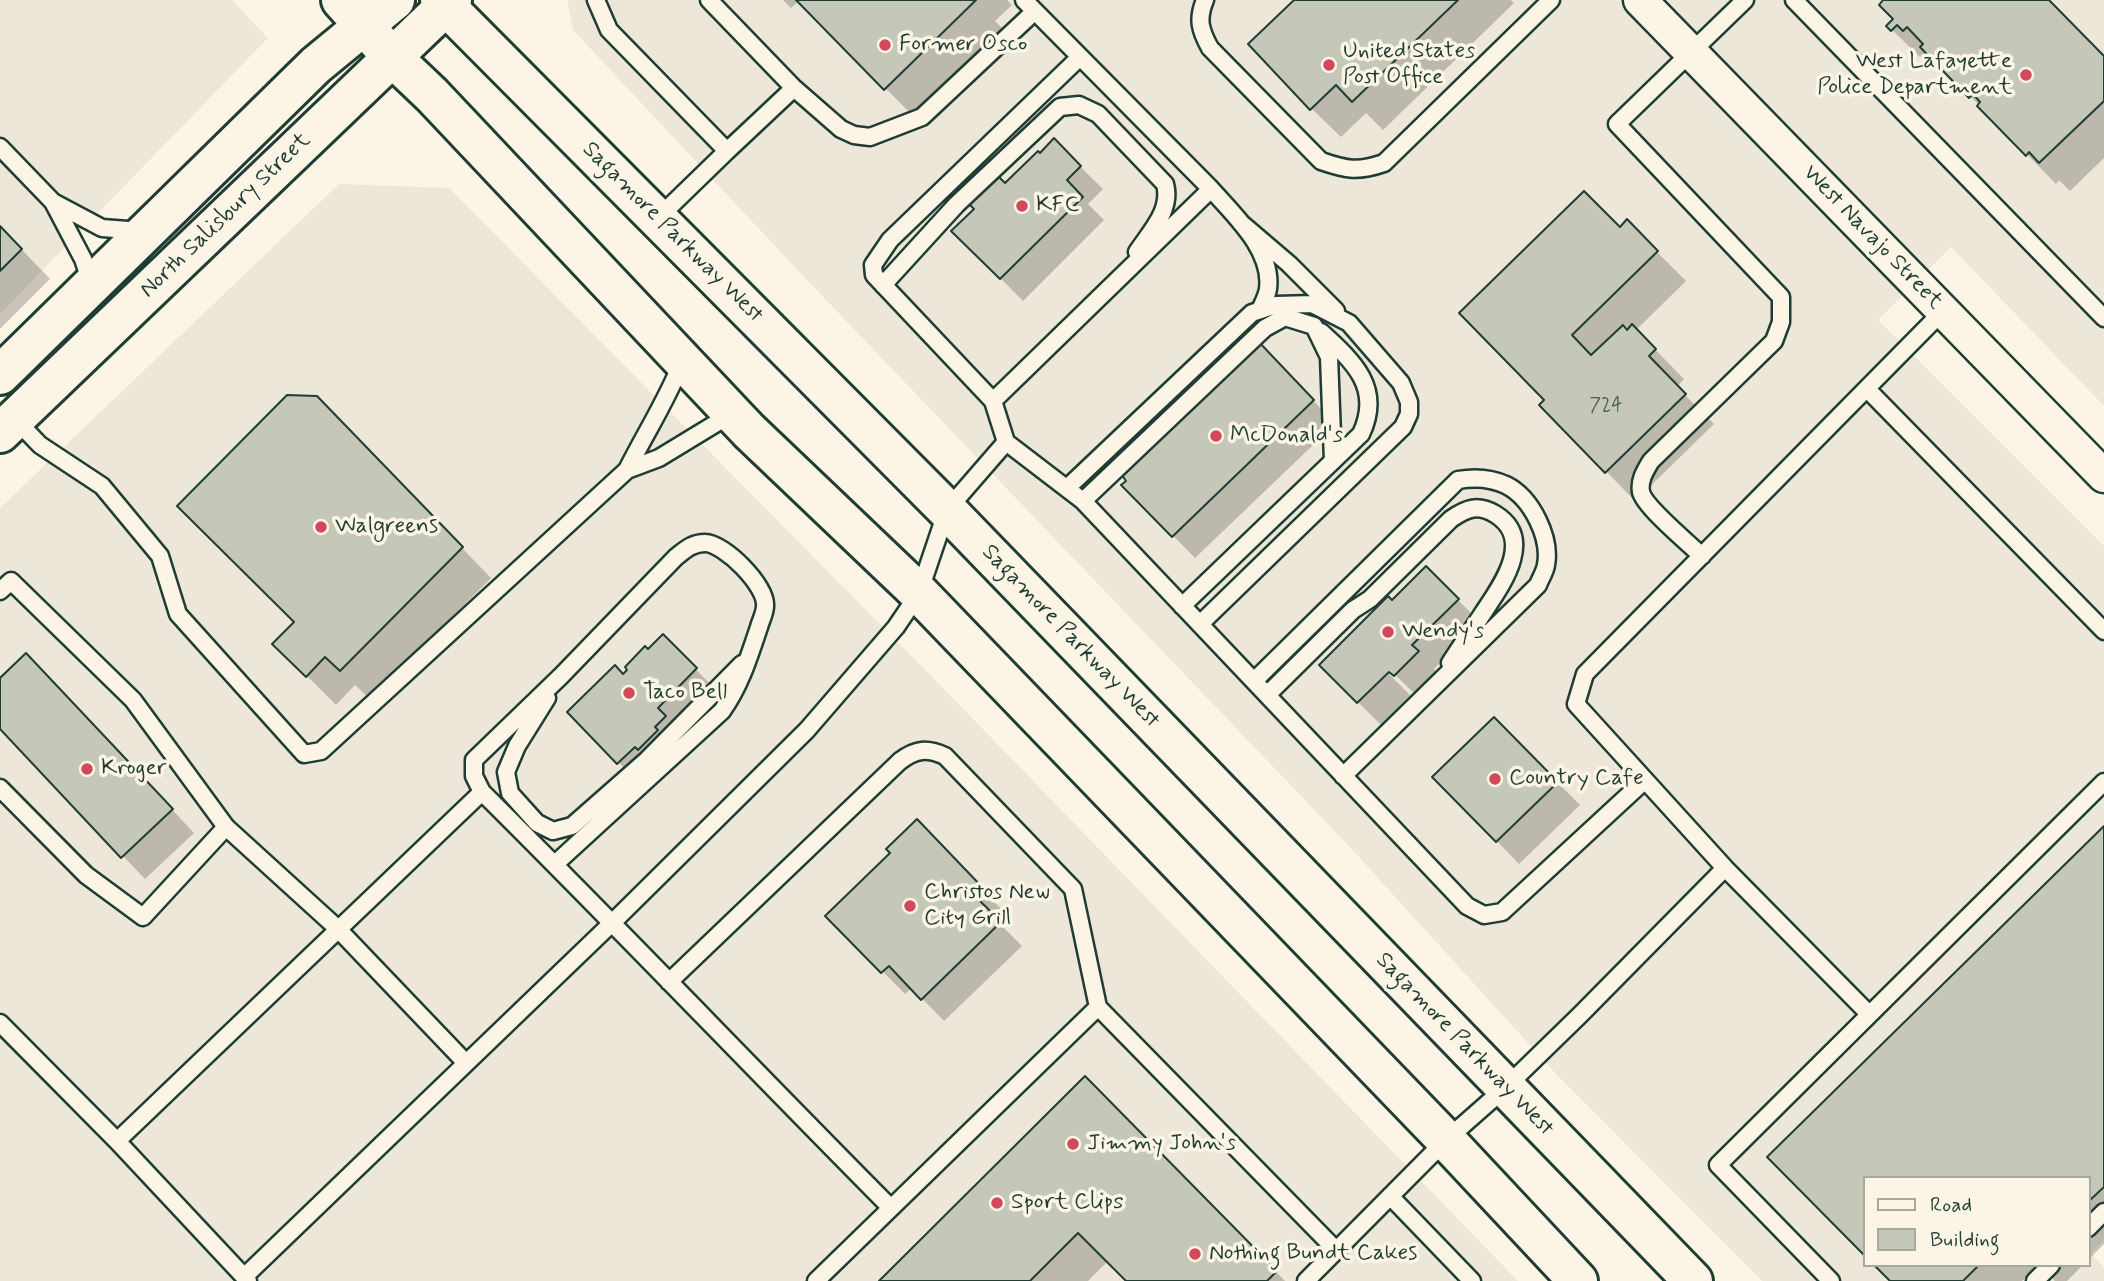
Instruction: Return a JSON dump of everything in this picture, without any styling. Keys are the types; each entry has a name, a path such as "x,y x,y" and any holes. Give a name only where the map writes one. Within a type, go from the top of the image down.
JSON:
{"main road":[{"name":"North Salisbury Street","path":"0,375 316,65 354,13 395,0"},
{"name":"North Salisbury Street","path":"7,426 446,2"},
{"name":"Sagamore Parkway West","path":"446,2 947,510 1693,1281"},
{"path":"354,13 392,57 432,95 733,413 919,593 1446,1139 1577,1281"}],"street":[{"name":"West Navajo Street","path":"1640,0 2104,476"}],"lane":[{"path":"596,0 609,30 727,151"},
{"path":"709,0 794,88 841,129 854,135 870,137 922,117 1030,5 1241,223 1256,244 1268,271 1268,289 1260,310"},
{"path":"1205,0 1199,14 1200,30 1210,48 1321,161 1342,169 1363,170 1384,163 1551,0"},
{"path":"1702,556 1641,494 1642,476 1651,461 1774,341 1781,322 1781,297 1617,124 1745,0"},
{"path":"1794,0 2104,318"},
{"path":"1080,57 890,240 873,265 874,275 993,401 1006,442 1083,501 1467,906 1484,915 1502,912 1645,780"},
{"path":"658,218 794,88"},
{"path":"883,285 957,204 1060,107 1079,105 1098,114 1165,184 1168,198 1157,223 1115,282"},
{"path":"0,147 53,202 83,260 91,285"},
{"path":"993,401 1211,189"},
{"path":"53,202 102,228 147,231"},
{"path":"1200,624 1403,427 1409,414 1409,402 1401,383 1349,323 1289,264 1241,223"},
{"path":"1066,488 1252,313 1276,305 1312,304 1349,323"},
{"path":"1869,1014 1725,868 1576,704 1584,674 1943,311"},
{"path":"1083,501 1265,328 1285,317 1314,326 1341,350 1361,374 1367,389 1370,402 1367,421 1361,434 1182,606"},
{"path":"1314,326 1329,357 1333,461"},
{"path":"7,426 102,486 160,556 178,614 304,754 321,751 627,470 671,388 682,360"},
{"path":"1867,389 2104,631"},
{"path":"627,470 659,458 733,413"},
{"path":"3,1033 117,1141 246,1279 807,730 896,627 919,593 947,510 1006,442"},
{"path":"1254,681 1458,480 1474,477 1492,480 1509,486 1524,500 1545,537 1546,565 1538,586 1343,776"},
{"path":"1267,695 1451,519 1462,511 1475,507 1487,509 1509,527 1514,540 1511,569 1434,688"},
{"path":"555,864 722,711 734,694 766,604 759,585 723,549 707,542 692,545 676,557 561,676 474,760 474,776 482,792 613,922 668,982 891,1208"},
{"path":"0,591 11,581 133,701 226,827 337,928 466,1063"},
{"path":"561,676 517,746 506,772 510,793 537,823 553,831 572,826 647,760 750,655"},
{"path":"668,982 901,761 913,752 932,750 945,756 1073,888 1098,1007 1336,1250"},
{"path":"1831,1281 1718,1165 2104,782"},
{"path":"0,789 86,875 143,917 226,827"},
{"path":"117,1141 482,792"},
{"path":"1306,1281 1446,1139 1505,1088 1725,868"},
{"path":"816,1281 1098,1007"},
{"path":"1390,1196 1472,1281"},
{"path":"2090,1226 2104,1212"},
{"path":"2035,1281 2049,1267"}],"shaded area":[{"path":"0,0 232,0 268,38 0,314"},
{"path":"567,0 2104,0 2104,406 1951,247 1878,320 2104,546 2104,1240 2091,1253 2104,1268 2104,1281 1762,1281 1558,1076 1348,845 805,278 573,30"},
{"path":"339,184 449,188 941,686 1518,1281 0,1281 0,508"}],"building":[{"name":"Former Osco","path":"796,0 976,0 884,90"},
{"name":"United States Post Office","path":"1294,0 1458,0 1352,102 1336,85 1310,110 1248,44"},
{"name":"West Lafayette Police Department","path":"1883,0 2049,0 2104,56 2104,101 2039,163 2029,152 2026,156 1977,106 1980,102 1973,94 1969,98 1920,47 1923,44 1907,27 1903,31 1897,25 1891,31 1886,26 1893,19 1879,5"},
{"name":"KFC","path":"1054,138 1081,166 1067,180 1083,197 1000,279 951,231 974,209 968,203 997,175 1005,183"},
{"path":"1584,191 1620,227 1627,219 1658,251 1572,335 1591,355 1623,325 1627,330 1632,324 1656,349 1649,356 1686,394 1605,473 1539,405 1544,400 1459,313"},
{"path":"0,226 22,249 0,271"},
{"name":"McDonald's","path":"1257,340 1314,400 1172,537 1121,485 1126,481 1119,471"},
{"name":"Walgreens","path":"287,395 317,396 463,547 340,671 325,657 306,677 272,644 294,622 177,506"},
{"name":"Wendy's","path":"1426,566 1459,599 1412,645 1419,651 1394,676 1389,672 1357,703 1319,665 1388,596 1392,600"},
{"name":"Taco Bell","path":"663,634 697,668 658,708 666,716 655,727 658,730 638,750 635,747 617,764 567,712 615,665 623,674 627,670 625,667 645,646 648,649"},
{"name":"Kroger","path":"26,653 173,809 121,858 0,729 0,678"},
{"path":"1494,717 1558,782 1496,842 1432,777"},
{"name":"Christos New City Grill","path":"917,819 984,889 976,897 1001,922 921,1000 889,966 881,973 825,916 890,853 886,849"},
{"path":"2104,826 2104,1187 2090,1200 2090,1176 1862,1176 1862,1253 1767,1157"},
{"path":"1085,1076 1277,1271 1267,1281 1126,1281 1078,1233 1030,1281 879,1281"},
{"path":"1876,1267 1977,1267 1963,1281 1890,1281"}],"place":[{"name":"Former Osco","path":"885,45"},
{"name":"United States Post Office","path":"1329,65"},
{"name":"West Lafayette Police Department","path":"2026,75"},
{"name":"KFC","path":"1022,206"},
{"name":"McDonald's","path":"1216,436"},
{"name":"Walgreens","path":"321,527"},
{"name":"Wendy's","path":"1388,632"},
{"name":"Taco Bell","path":"629,693"},
{"name":"Kroger","path":"87,769"},
{"name":"Country Cafe","path":"1495,779"},
{"name":"Christos New City Grill","path":"910,906"},
{"name":"Jimmy John's","path":"1073,1144"},
{"name":"Sport Clips","path":"997,1203"},
{"name":"Nothing Bundt Cakes","path":"1195,1254"}]}
